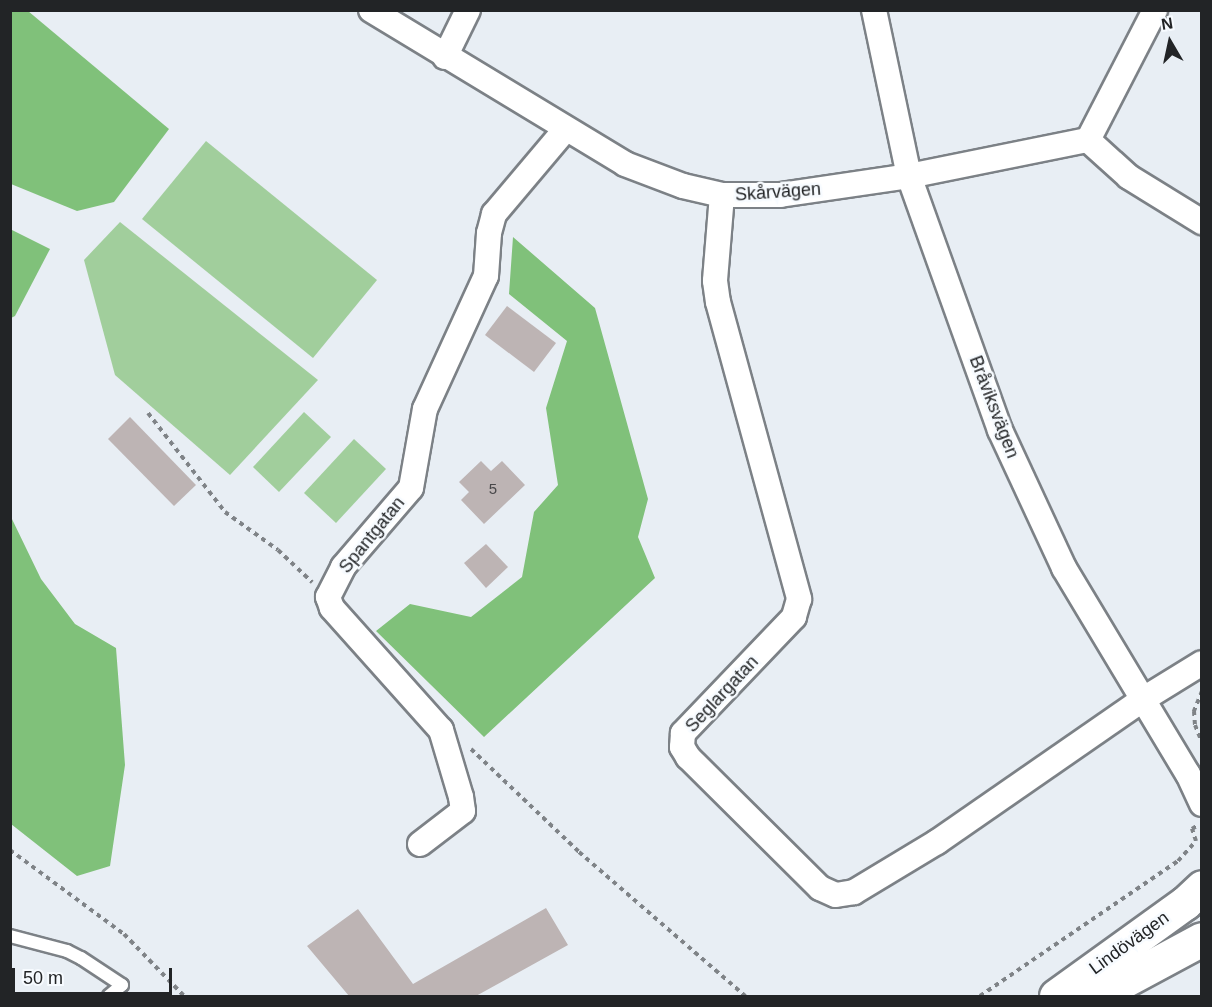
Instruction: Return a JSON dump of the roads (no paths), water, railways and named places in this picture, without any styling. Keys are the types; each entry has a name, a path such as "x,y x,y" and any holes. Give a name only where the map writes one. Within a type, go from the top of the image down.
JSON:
{"main road":[{"name":"Lindövägen","path":"1056,996 1185,903 1202,887"},
{"name":"Lindövägen","path":"1096,996 1202,939"}],"street":[{"name":"Skårvägen","path":"371,10 565,130 625,164 682,186 722,195 780,195 909,176 1088,140"},
{"path":"445,57 468,10"},
{"name":"Bråviksvägen","path":"874,10 909,176 1000,430 1064,568 1142,700 1195,780 1202,804"},
{"path":"1155,10 1088,140 1129,177 1202,222"},
{"name":"Spantgatan","path":"420,844 463,811 441,730 332,608 328,597 343,567 411,488 425,409 486,276 489,233 494,214 565,130"},
{"name":"Seglargatan","path":"722,195 715,281 718,302 799,599 794,617 683,733 681,747 688,757 820,888 836,895 854,892 937,843 1142,700 1202,663"}],"lane":[{"path":"10,936 67,951 81,958 122,985 109,996"}]}
